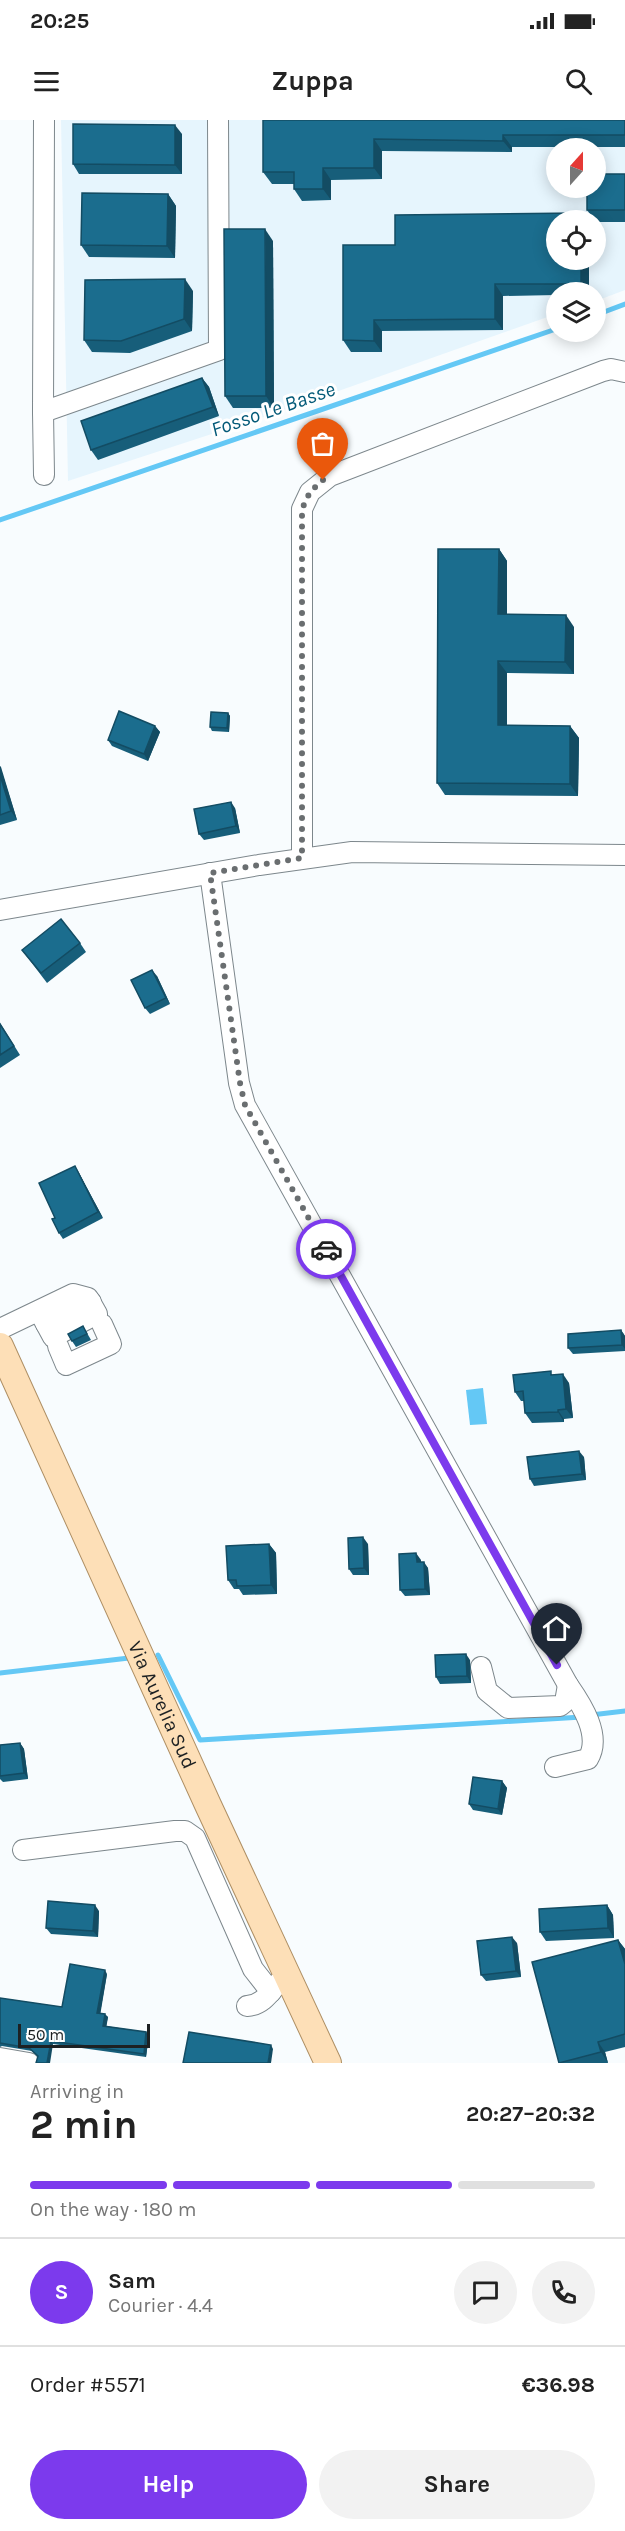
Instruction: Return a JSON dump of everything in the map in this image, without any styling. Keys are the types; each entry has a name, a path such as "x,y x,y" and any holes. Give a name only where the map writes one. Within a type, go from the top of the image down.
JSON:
{"main road":[{"name":"Via Aurelia Sud","path":"0,1346 278,1984 328,2063"}],"street":[{"path":"44,120 44,476"},
{"path":"43,412 219,351 218,120"},
{"path":"302,858 302,509 310,492 330,476 603,371 611,369 625,372"},
{"path":"0,910 210,873 352,852 625,855"},
{"path":"210,873 245,1105 586,1718 594,1740 593,1751 588,1759 555,1767"},
{"path":"73,1294 81,1295 96,1314 111,1344 66,1365 49,1329 73,1294"},
{"path":"0,1329 49,1329 96,1314"},
{"path":"481,1667 487,1691 508,1708 560,1706 566,1702 568,1685"},
{"path":"23,1850 175,1831 191,1833 253,1969 278,1984 254,2006 248,2006"},
{"path":"0,2058 29,2063"}],"shaded area":[{"path":"61,120 625,120 625,290 606,297 606,282 546,282 546,318 282,411 68,481"}],"water":[{"path":"483,1388 487,1424 470,1425 466,1390"}],"building":[{"path":"263,120 625,120 625,135 503,135 503,141 374,139 374,168 323,168 323,189 294,189 294,172 263,172"},
{"path":"73,124 175,125 175,165 73,164"},
{"path":"606,174 625,174 625,210 587,210 587,198 606,198"},
{"path":"82,193 168,194 167,246 81,245"},
{"path":"546,213 546,270 581,270 581,282 495,284 495,319 374,320 374,341 343,340 343,245 395,245 395,215"},
{"path":"224,229 265,229 266,396 225,396"},
{"path":"185,279 184,319 121,341 84,340 85,280"},
{"path":"202,378 213,407 91,450 81,421"},
{"path":"438,549 499,549 498,614 566,615 565,662 498,661 498,725 570,726 570,784 437,783"},
{"path":"119,711 155,726 144,754 108,740"},
{"path":"211,712 228,713 227,728 210,727"},
{"path":"0,775 11,811 0,815"},
{"path":"231,802 236,826 199,834 194,809"},
{"path":"61,919 80,943 41,973 22,950"},
{"path":"152,970 166,998 145,1008 131,980"},
{"path":"0,1024 14,1046 0,1055"},
{"path":"75,1166 98,1212 59,1233 52,1219 55,1218 39,1183"},
{"path":"83,1326 87,1334 72,1341 68,1334"},
{"path":"621,1330 622,1345 568,1348 568,1334"},
{"path":"551,1371 551,1375 563,1374 566,1409 558,1410 558,1412 525,1413 523,1391 515,1392 513,1375"},
{"path":"579,1451 582,1474 530,1479 527,1457"},
{"path":"363,1537 364,1568 349,1569 348,1538"},
{"path":"269,1544 271,1585 237,1586 236,1580 228,1580 226,1546"},
{"path":"416,1553 417,1562 424,1562 425,1589 400,1590 399,1554"},
{"path":"466,1654 467,1676 436,1677 435,1655"},
{"path":"20,1743 24,1773 0,1776 0,1745"},
{"path":"473,1777 502,1781 498,1809 469,1804"},
{"path":"48,1901 95,1905 93,1931 46,1928"},
{"path":"607,1905 608,1928 540,1932 539,1909"},
{"path":"512,1937 516,1971 481,1975 477,1941"},
{"path":"618,1940 625,1964 625,2034 598,2042 601,2052 559,2063 532,1962"},
{"path":"70,1964 105,1970 97,2013 105,2014 103,2026 146,2032 144,2054 51,2041 47,2063 36,2063 38,2056 29,2048 0,2043 0,1998 62,2007"},
{"path":"189,2032 271,2045 268,2063 183,2063"}],"waterway":[{"name":"Fosso Le Basse","path":"606,311 625,304"},
{"name":"Fosso Le Basse","path":"0,520 546,332"},
{"path":"158,1655 200,1740 582,1717"},
{"path":"0,1673 129,1658"},
{"path":"591,1715 625,1711"}],"way so far":[{"path":"323,480 310,492 302,509 302,858 210,873 245,1105 326,1249"}],"route":[{"path":"326,1249 557,1665"}]}
